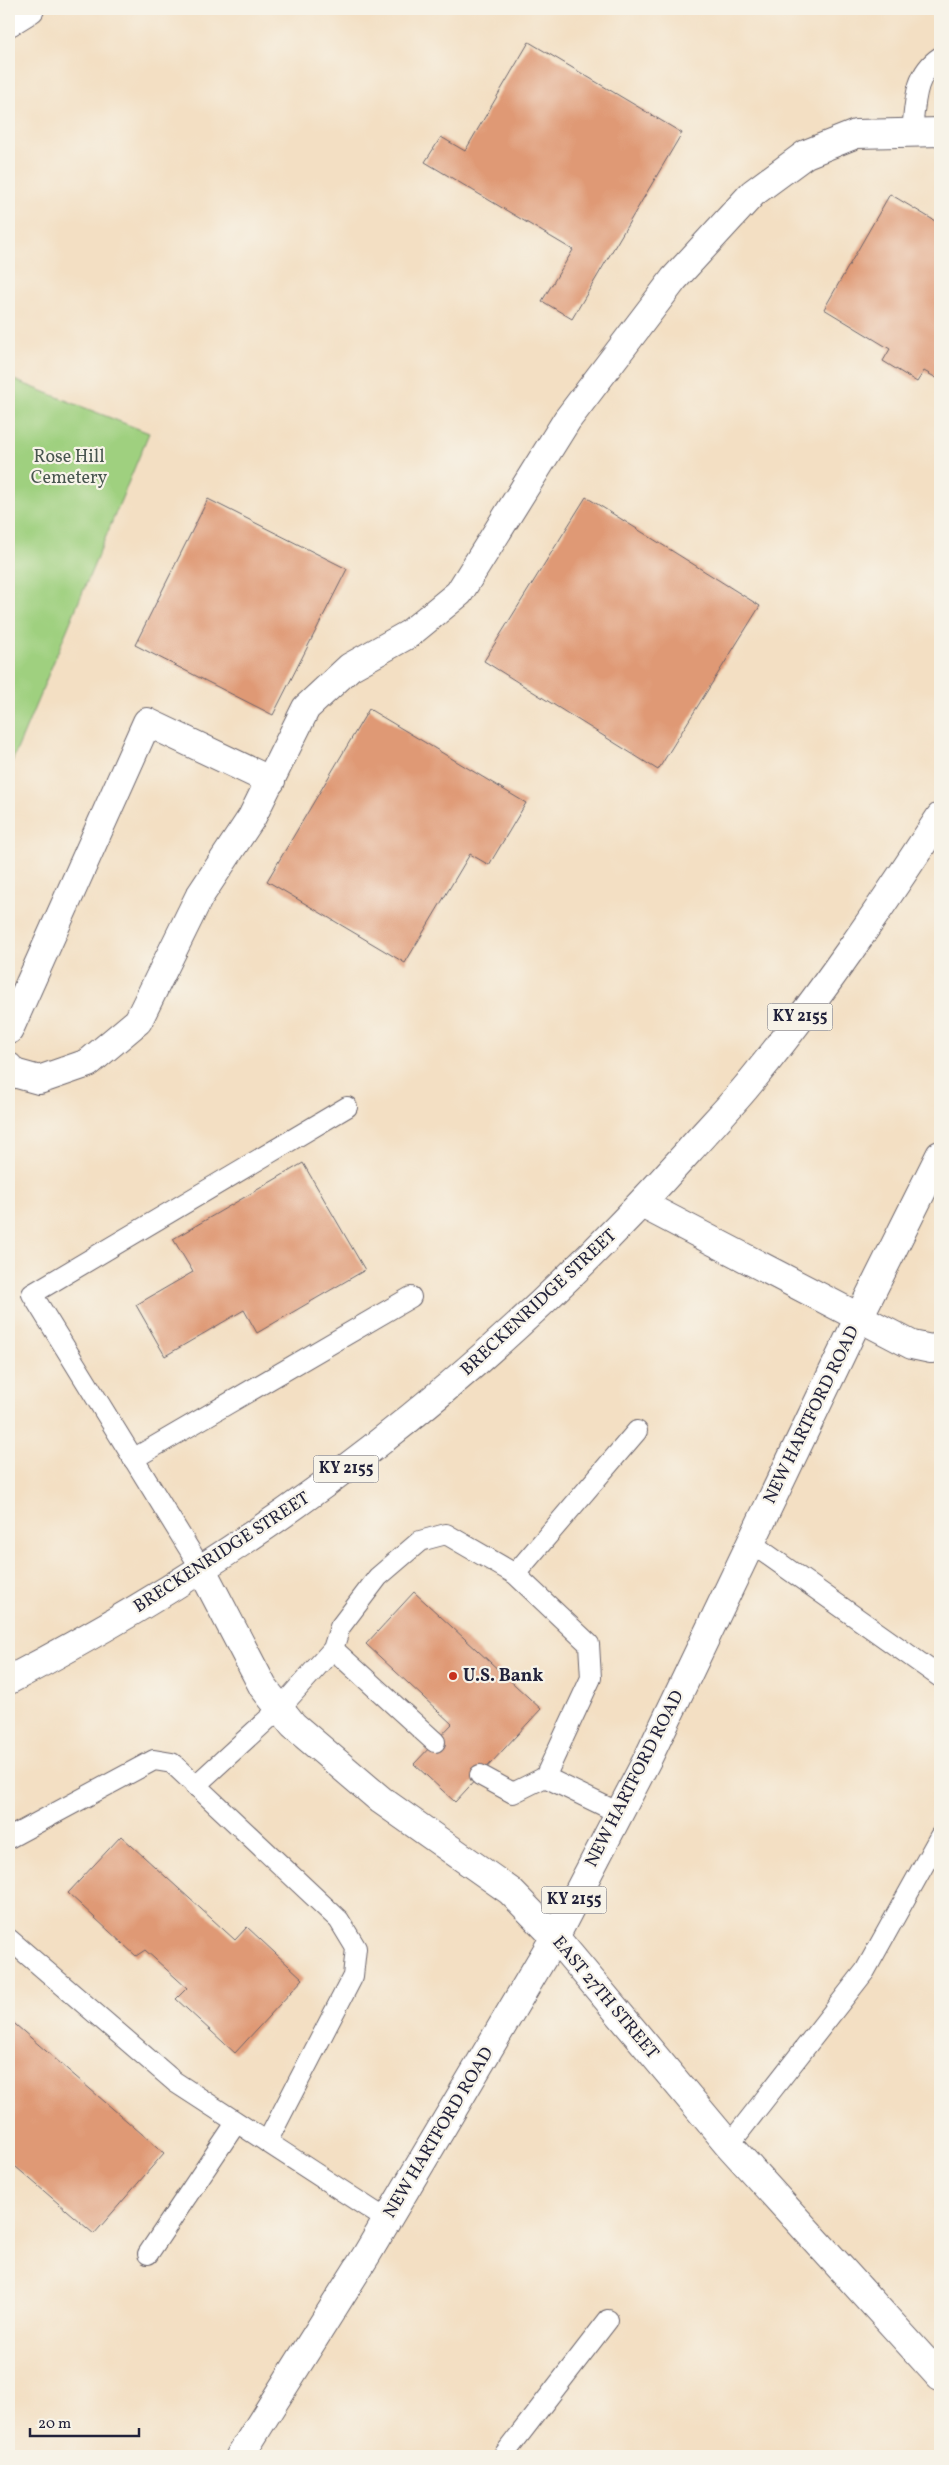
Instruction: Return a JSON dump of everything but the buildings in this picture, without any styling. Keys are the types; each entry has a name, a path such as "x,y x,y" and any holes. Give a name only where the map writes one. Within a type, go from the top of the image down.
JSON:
{"street":[{"path":"9,22 30,9"},
{"path":"9,1067 14,1074 40,1080 88,1063 138,1021 199,897 252,817 306,708 350,667 409,634 459,594 567,420 674,279 753,193 806,154 856,134 940,132"},
{"path":"9,1030 147,722 271,781"},
{"name":"KY 2155","path":"642,1204 758,1073 855,946 940,817"},
{"name":"NEW HARTFORD ROAD","path":"240,2456 387,2220 554,1937 619,1813 859,1317 940,1156"},
{"path":"642,1204 859,1317"},
{"name":"BRECKENRIDGE STREET","path":"9,1680 86,1640 202,1570 307,1499 445,1392 574,1274 642,1204"},
{"name":"NEW HARTFORD ROAD","path":"859,1317 912,1345 931,1349 940,1347"},
{"name":"EAST 27TH STREET","path":"202,1570 264,1687 293,1725 382,1800 510,1891 554,1937 729,2145 940,2377"}],"lane":[{"path":"912,132 918,84 931,63 940,57"},
{"path":"202,1570 32,1294 347,1107"},
{"path":"133,1459 411,1297"},
{"path":"515,1574 637,1431"},
{"path":"195,1786 280,1708 333,1649 340,1627 378,1577 420,1541 446,1534 515,1574 589,1644 591,1678 545,1777 513,1793 480,1774"},
{"path":"751,1543 940,1677"},
{"path":"333,1649 435,1742"},
{"path":"9,1838 154,1760 172,1763 340,1920 356,1948 353,1976 267,2142"},
{"path":"545,1777 619,1813"},
{"path":"729,2145 865,1971 940,1836"},
{"path":"9,1939 175,2082 387,2220"},
{"path":"148,2254 236,2123"},
{"path":"503,2456 608,2320"}],"green space":[{"name":"Rose Hill Cemetery","path":"9,378 149,433 9,769"}],"place":[{"name":"U.S. Bank","path":"453,1676"}]}
